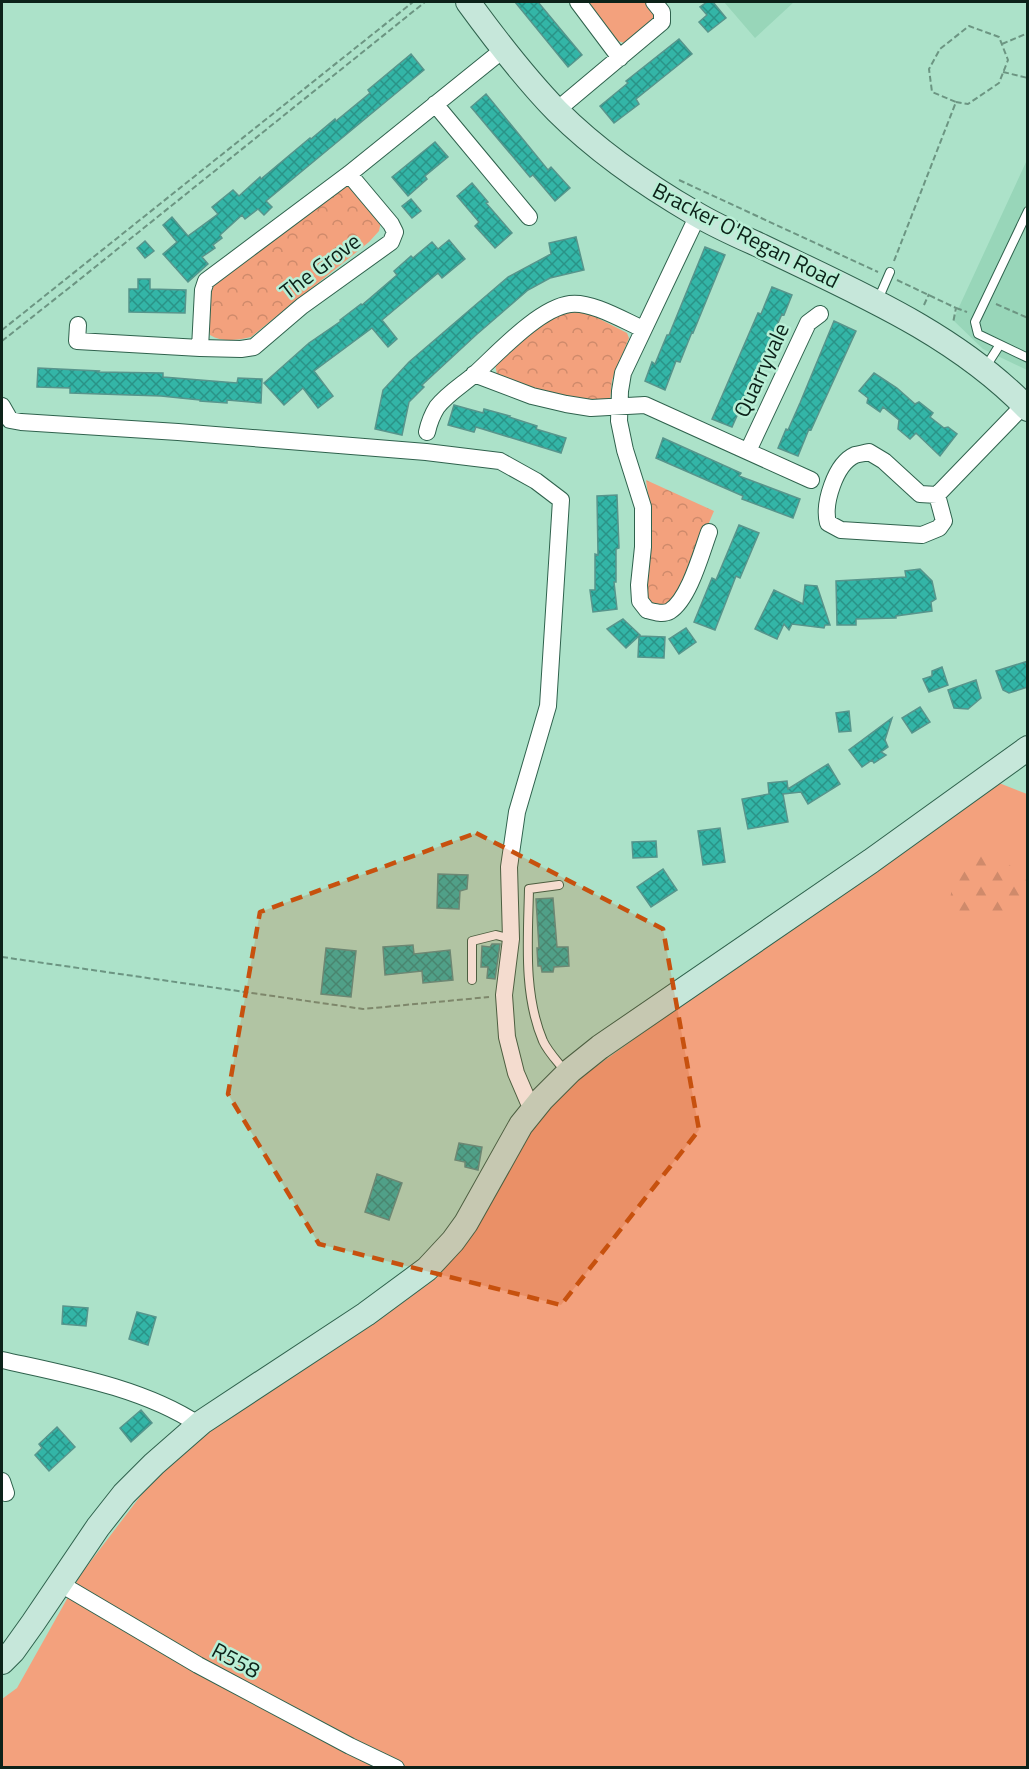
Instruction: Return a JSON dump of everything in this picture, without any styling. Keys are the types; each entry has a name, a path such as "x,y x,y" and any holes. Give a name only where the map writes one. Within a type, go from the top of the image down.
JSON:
{"main road":[{"name":"Bracker O'Regan Road","path":"468,2 504,49 557,110 596,146 646,184 698,215 877,302 950,345 1010,390 1026,407"},
{"path":"2,1662 20,1642 98,1527 124,1494 154,1464 199,1425 366,1314 427,1269 453,1241 466,1222 521,1125 567,1073 600,1047 871,861 1028,748"}],"street":[{"path":"578,2 620,58"},
{"path":"557,110 662,21 662,12 654,2"},
{"path":"200,348 203,290 206,281 349,174 504,49"},
{"path":"435,104 529,217"},
{"name":"The Grove","path":"78,325 77,341 200,348 254,347 302,306 391,242 395,232 391,224 349,174"},
{"path":"698,215 623,373 620,391 619,421 625,450 643,507 643,547 639,585 640,600 647,610 658,613 668,612 678,604 689,584 709,532"},
{"path":"427,432 431,417 448,395 511,339 551,311 568,304 580,304 643,329"},
{"name":"Quarryvale","path":"748,451 808,323 820,314"},
{"name":"Quarryvale","path":"474,374 532,396 566,404 591,408 645,405 810,480"},
{"path":"2,406 10,420 21,422 200,433 426,452 500,461 536,480 561,500 548,706 517,812 509,867 511,939 504,995 507,1037 516,1073 528,1101 535,1107"},
{"path":"937,495 944,521 939,528 922,535 841,530 828,523 825,513 828,493 844,465 854,456 869,452 884,461 920,494 937,495 1026,407"},
{"path":"2,1360 132,1394 186,1416 199,1425"},
{"name":"R558","path":"59,1584 198,1665 350,1746 396,1767"}],"lane":[{"path":"1028,212 975,322 978,334 1028,358"},
{"path":"877,302 889,274"},
{"path":"984,369 999,346"},
{"path":"559,885 529,889 528,944 531,999 544,1042 567,1073"},
{"path":"472,980 472,941 496,935 511,939"}],"path":[{"path":"2,330 412,2"},
{"path":"2,341 425,2"},
{"path":"969,26 999,38 1002,44 1008,60 999,82 968,104 956,102 932,92 929,69 940,49 969,26"},
{"path":"1002,44 1028,33"},
{"path":"1003,72 1028,78"},
{"path":"889,274 956,102"},
{"path":"678,180 889,274 958,308 952,319 953,326"},
{"path":"924,305 928,294"},
{"path":"991,301 1028,318"},
{"path":"2,957 363,1009 504,995"}],"highlighted area":[{"path":"476,833 663,929 699,1130 561,1305 319,1244 228,1094 260,912"}],"shaded area":[{"path":"724,2 794,2 755,38"},
{"path":"1027,160 1027,370 983,349 953,320"}],"green space":[{"path":"584,2 648,2 654,8 655,17 624,43 615,40"},
{"path":"349,183 381,222 379,231 369,242 251,337 225,340 210,335 208,306 210,292 216,278"},
{"path":"577,310 627,333 629,338 612,380 610,401 569,402 497,375 495,364 498,357 556,315"},
{"path":"646,480 714,511 677,597 670,604 653,605 645,590 645,571 652,526"},
{"path":"994,781 1027,794 1027,1767 409,1768 396,1761 393,1768 2,1767 2,1699 17,1688 81,1574 142,1494 194,1440 454,1258 475,1228 522,1133 562,1091"},
{"path":"982,853 1006,863 1027,879 1021,897 1002,916 958,916 948,910 959,860 969,855"}],"building":[{"path":"515,2 538,2 582,55 568,67"},
{"path":"707,2 713,2 726,18 708,32 699,22 707,15 700,7"},
{"path":"679,39 692,54 636,99 639,104 614,123 600,106 628,83 626,81"},
{"path":"411,54 424,70 266,201 272,207 264,215 258,209 245,219 242,215 220,235 222,238 213,245 215,248 202,257 208,264 188,282 163,254 177,242 163,225 172,217 188,236 218,214 212,207 233,190 239,196 260,177 261,179 310,138 335,119 336,121 370,93 368,90"},
{"path":"486,94 548,170 551,167 570,188 555,201 533,175 530,177 471,107"},
{"path":"435,142 448,157 425,176 427,179 408,196 392,177"},
{"path":"472,183 512,233 495,248 475,226 479,222 457,196"},
{"path":"411,199 421,211 412,218 402,206"},
{"path":"576,237 584,270 550,278 528,290 476,335 422,385 424,387 409,402 402,435 375,429 383,390 409,362 508,277 551,254 549,243"},
{"path":"449,240 465,259 442,278 438,273 382,320 397,339 388,347 372,328 314,371 333,396 318,408 303,388 284,405 264,383 309,343 362,305 397,275 394,271 411,256 413,258 432,242 438,249"},
{"path":"145,241 154,251 145,258 137,248"},
{"path":"705,247 725,255 693,333 680,362 676,361 665,390 645,381 652,362 655,364 667,335 669,335"},
{"path":"138,279 150,279 150,289 186,290 185,313 129,312 129,289 138,289"},
{"path":"772,287 792,295 732,427 712,419 758,313 761,314"},
{"path":"834,321 856,331 798,456 778,448 800,403"},
{"path":"38,368 163,373 163,377 237,383 238,378 262,379 261,403 70,393 70,388 37,387"},
{"path":"874,373 897,388 915,404 919,402 933,413 930,417 944,428 948,427 957,434 940,456 916,433 910,439 898,429 899,420 883,407 880,412 867,403 868,398 859,391"},
{"path":"454,405 483,413 484,409 510,416 537,426 536,429 566,438 561,453 476,427 474,432 448,425"},
{"path":"663,438 741,473 739,476 800,499 793,518 742,499 743,496 656,458"},
{"path":"617,495 619,548 616,549 616,582 614,582 617,609 593,612 590,590 595,590 595,554 598,555 597,496"},
{"path":"739,525 759,533 740,578 736,576 715,630 694,622 712,578 716,580"},
{"path":"920,569 932,581 936,599 931,602 932,611 896,616 896,618 856,619 856,625 837,625 836,581 906,577 905,571"},
{"path":"805,585 817,586 830,625 825,625 824,628 792,624 789,630 784,624 777,639 755,629 774,590 803,604"},
{"path":"623,619 640,635 626,648 607,629"},
{"path":"686,628 696,642 679,654 669,639"},
{"path":"639,636 665,637 664,658 638,657"},
{"path":"1028,661 1028,687 1009,693 1003,690 996,671"},
{"path":"942,667 948,685 929,692 923,679 932,676 932,671"},
{"path":"976,680 981,698 968,709 954,708 948,690"},
{"path":"920,707 930,722 912,733 902,718"},
{"path":"849,711 851,731 839,732 836,713"},
{"path":"892,718 885,740 888,747 881,752 886,755 862,767 849,750"},
{"path":"828,764 840,784 808,804 801,792 783,794 788,822 748,829 742,799 769,794 768,783 787,781 788,789"},
{"path":"720,828 725,862 703,865 698,831"},
{"path":"656,841 657,857 633,858 632,842"},
{"path":"663,869 677,890 651,907 637,887"},
{"path":"438,874 468,875 467,889 460,891 459,909 437,908"},
{"path":"553,898 557,947 568,947 569,966 554,967 553,972 542,972 541,966 538,966 536,899"},
{"path":"492,944 500,944 495,979 487,978 488,967 481,967 482,946 490,947"},
{"path":"413,945 414,954 450,950 453,980 423,983 422,971 385,975 383,947"},
{"path":"326,948 356,951 351,997 321,994"},
{"path":"459,1143 482,1147 478,1170 465,1167 465,1162 455,1160"},
{"path":"377,1174 402,1183 389,1220 365,1212"},
{"path":"63,1306 88,1308 86,1326 62,1324"},
{"path":"137,1312 156,1317 148,1345 129,1339"},
{"path":"141,1410 152,1423 131,1442 120,1428"},
{"path":"57,1427 75,1447 49,1471 35,1455 42,1448 39,1444"}]}
